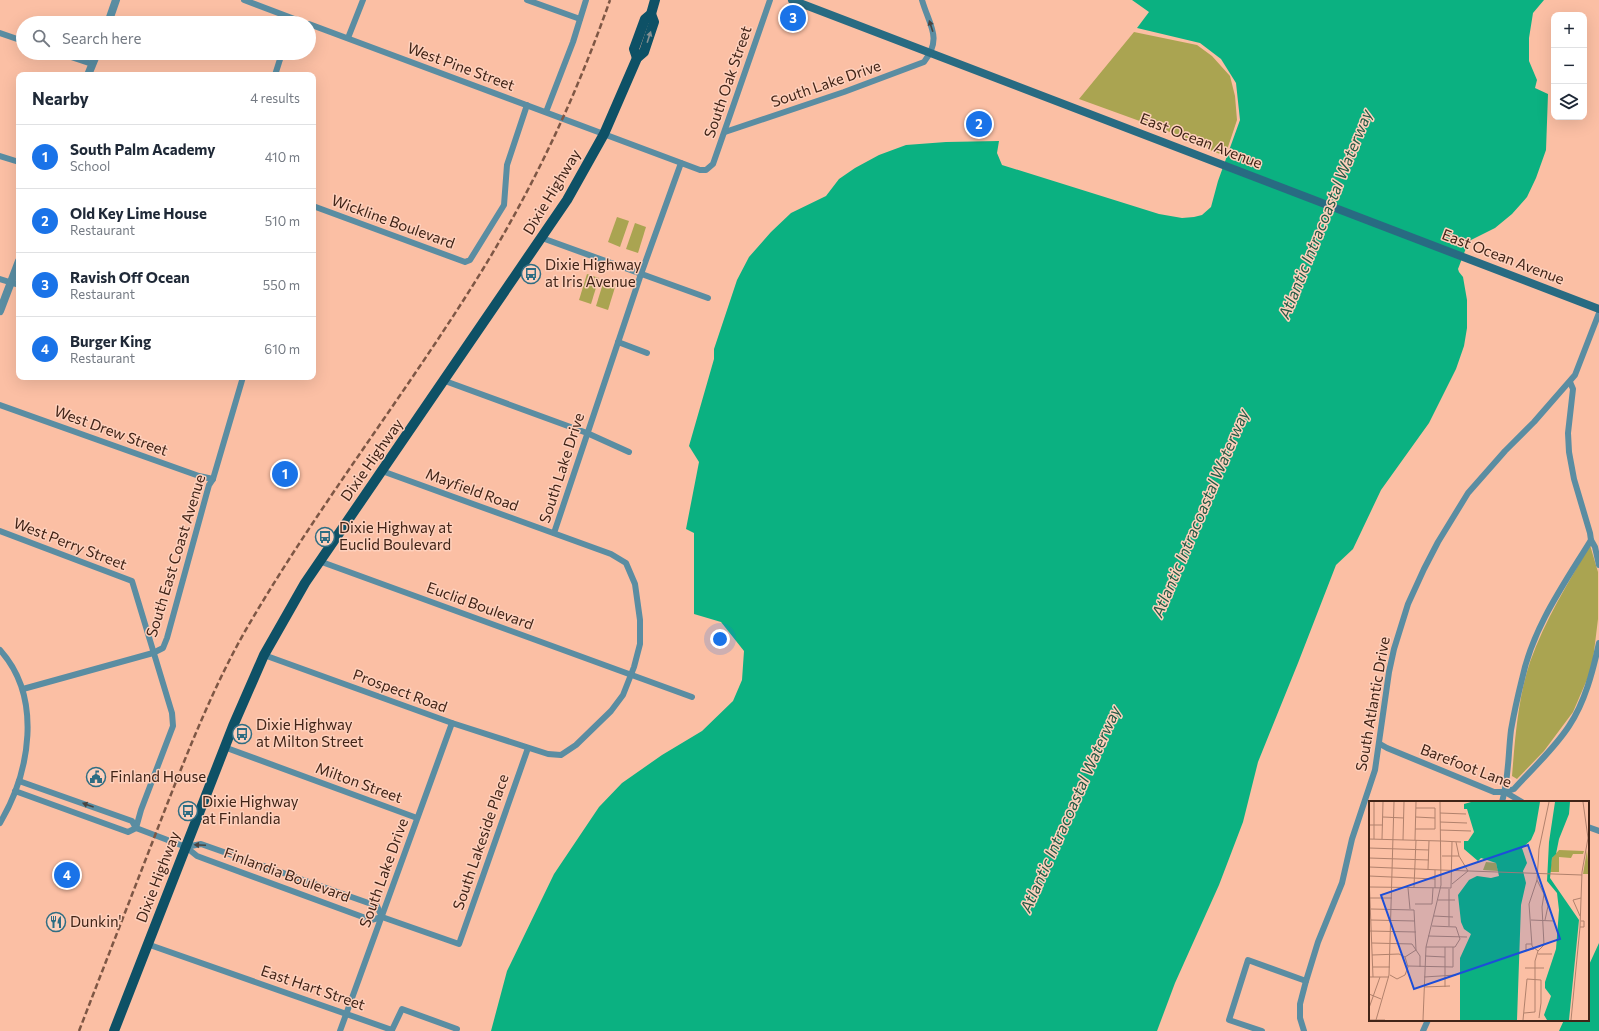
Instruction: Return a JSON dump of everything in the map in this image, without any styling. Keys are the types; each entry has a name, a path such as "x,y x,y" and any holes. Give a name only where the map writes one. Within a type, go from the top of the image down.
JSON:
{"main road":[{"name":"Dixie Highway","path":"114,1031 224,747 264,655 319,561 445,381 567,200 604,134 637,58 634,49 645,18 651,14 655,0"},
{"name":"East Ocean Avenue","path":"792,0 1599,309"}],"street":[{"path":"110,16 116,0"},
{"path":"244,0 280,16"},
{"path":"348,38 363,0"},
{"path":"526,0 580,19"},
{"path":"546,112 586,0"},
{"name":"South Oak Street","path":"681,163 700,170 706,170 713,164 770,0"},
{"path":"922,0 934,36 930,53"},
{"name":"West Pine Street","path":"316,27 681,163"},
{"path":"0,33 16,39"},
{"name":"South Lake Drive","path":"725,132 844,92 924,62 930,53"},
{"path":"80,60 92,64"},
{"path":"89,72 94,60"},
{"path":"277,72 280,60"},
{"name":"Wickline Boulevard","path":"316,207 465,262 470,260 504,205 507,165 527,105"},
{"path":"0,156 16,161"},
{"name":"South Lake Drive","path":"528,748 548,754 562,755 576,745 611,711 623,695 631,675 640,644 640,620 635,584 626,563 611,554 554,533 641,274 681,163"},
{"path":"542,238 708,298"},
{"path":"0,279 15,284 0,311"},
{"name":"South Atlantic Drive","path":"1304,1031 1300,1018 1300,1004 1318,942 1342,883 1352,839 1376,770 1389,672 1394,649 1408,604 1424,569 1468,493 1575,375 1599,313"},
{"path":"618,342 647,353"},
{"name":"South East Coast Avenue","path":"136,828 141,810 173,726 172,713 153,653 163,648 167,638 209,485 213,479 242,380"},
{"path":"445,381 587,433 629,452"},
{"path":"1570,382 1573,389 1568,433 1569,452 1574,479 1599,565"},
{"name":"West Drew Street","path":"0,405 199,476 213,479"},
{"name":"Mayfield Road","path":"382,471 554,533"},
{"name":"West Perry Street","path":"0,531 132,581 153,653"},
{"path":"1502,801 1505,792 1511,729 1528,655 1546,613 1591,540"},
{"name":"Euclid Boulevard","path":"319,561 692,697"},
{"path":"1505,792 1514,789 1558,741 1569,726 1578,709 1591,675 1599,643"},
{"path":"0,650 7,658 23,689 28,716 28,730 19,781 0,822"},
{"path":"23,689 153,653"},
{"name":"Prospect Road","path":"264,655 452,723 528,748"},
{"name":"South Lake Drive","path":"340,1031 452,723"},
{"name":"Barefoot Lane","path":"1380,744 1494,792 1505,792 1520,801"},
{"name":"Milton Street","path":"224,747 417,818"},
{"name":"South Lakeside Place","path":"459,944 528,748"},
{"name":"Finlandia Boulevard","path":"19,781 132,822 136,828 186,846 197,856 205,859 371,920 382,917 459,944"},
{"name":"Finlandia Boulevard","path":"15,791 128,832 136,828"},
{"path":"1589,827 1599,832"},
{"name":"Finlandia Boulevard","path":"186,846 201,844 377,906 382,917"},
{"name":"East Hart Street","path":"147,944 392,1030 402,1009 458,1029"},
{"path":"1262,1031 1229,1020 1248,960 1306,981"},
{"path":"1423,1031 1428,1021"}],"shaded area":[{"path":"1134,32 1197,45 1212,56 1230,76 1235,96 1237,120 1225,156 1210,150 1203,144 1079,99"},
{"path":"617,217 629,221 620,247 608,242"},
{"path":"635,223 646,227 638,253 626,249"},
{"path":"587,274 599,278 591,304 579,300"},
{"path":"604,280 616,284 608,310 596,306"},
{"path":"1590,545 1598,572 1598,619 1592,668 1573,712 1544,751 1517,779 1512,776 1516,733 1520,704 1530,662 1550,617"}],"water":[{"name":"Atlantic Intracoastal Waterway","path":"1132,0 1544,0 1533,13 1529,38 1529,61 1537,80 1535,88 1548,94 1546,150 1536,178 1527,197 1512,214 1495,228 1468,243 1458,269 1463,277 1467,300 1467,328 1464,346 1456,369 1429,423 1381,490 1353,549 1336,565 1258,762 1243,822 1219,885 1175,983 1157,1031 491,1031 507,971 554,874 599,807 622,783 662,755 702,731 733,701 742,680 744,651 721,622 694,614 694,533 686,529 699,462 689,446 714,359 714,349 737,280 749,257 771,232 791,213 826,196 839,179 855,168 879,155 906,145 946,142 999,141 997,153 1002,165 1159,214 1182,218 1202,215 1211,207 1218,181 1240,120 1236,83 1221,59 1200,43 1137,28 1149,12"},
{"path":"1599,943 1599,1031 1559,1031 1564,1021 1589,1021 1589,965"}],"railway":[{"path":"79,1031 184,761 214,692 236,648 276,580 305,535 425,359 502,237 554,138 584,70 610,0"}],"place":[{"name":"Ravish Off Ocean","path":"793,18"},
{"name":"Old Key Lime House","path":"979,124"},
{"name":"Dixie Highway at Iris Avenue","path":"531,274"},
{"name":"South Palm Academy","path":"285,474"},
{"name":"Dixie Highway at Euclid Boulevard","path":"325,537"},
{"name":"Dixie Highway at Milton Street","path":"242,734"},
{"name":"Finland House","path":"96,777"},
{"name":"Dixie Highway at Finlandia","path":"188,811"},
{"name":"Burger King","path":"67,875"},
{"name":"Dunkin'","path":"56,922"}]}
